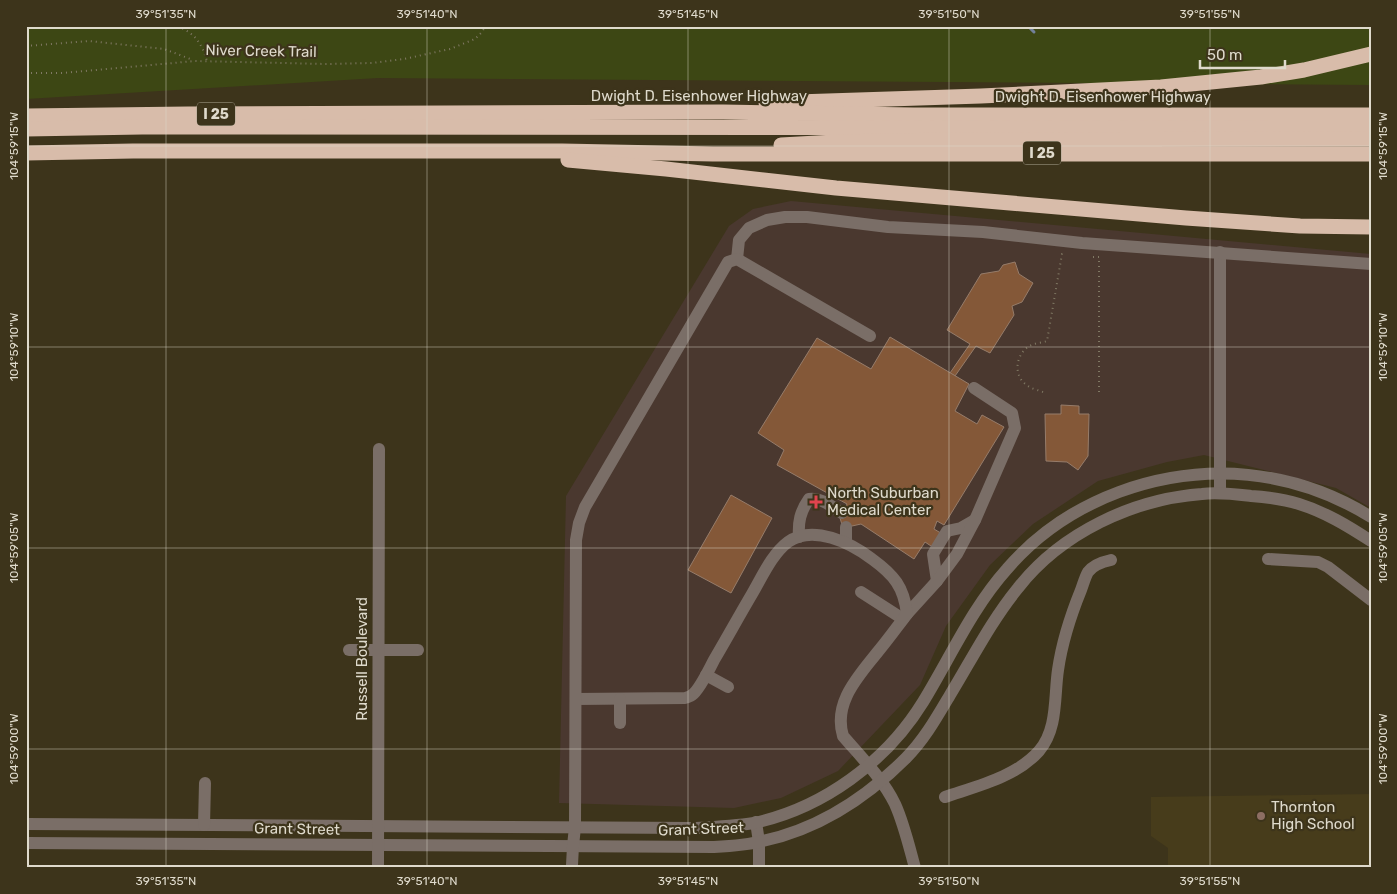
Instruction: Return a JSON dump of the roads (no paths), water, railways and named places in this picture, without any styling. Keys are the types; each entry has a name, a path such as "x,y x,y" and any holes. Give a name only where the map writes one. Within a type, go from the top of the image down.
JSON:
{"highway":[{"path":"723,112 755,103 981,96 1161,87 1227,81 1296,71 1371,54"},
{"name":"Dwight D. Eisenhower Highway","path":"26,116 723,112 914,115 1371,115"},
{"path":"26,129 142,126 1371,128"},
{"path":"713,154 784,144 864,141 1371,139"},
{"name":"I 25","path":"26,153 133,151 713,154 1371,154"},
{"path":"467,152 666,169 836,188 1186,218 1300,226 1371,228"}],"street":[{"path":"737,259 739,240 749,228 767,220 785,218 822,219 888,227 983,232 1082,243 1371,264"},
{"path":"1220,252 1220,493"},
{"path":"572,865 575,827 576,540 578,523 585,507 728,262 737,259 870,336"},
{"path":"915,868 894,802 880,781 843,736 840,717 850,688 905,616 937,581 957,554 975,520 1015,428 1012,412 974,388"},
{"name":"Russell Boulevard","path":"378,868 379,450"},
{"name":"Grant Street","path":"26,824 696,828 756,822 784,814 816,801 840,787 868,766 898,736 922,705 990,590 1007,568 1026,548 1071,515 1103,499 1165,479 1206,473 1255,475 1300,484 1340,499 1371,517"},
{"name":"Grant Street","path":"26,843 714,847 759,842 823,820 852,803 905,759 926,733 1017,588 1050,556 1086,531 1124,512 1186,495 1220,493 1268,497 1300,504 1326,514 1346,524 1371,541"},
{"path":"799,537 798,521 802,508 808,500 814,498 822,501 842,513"},
{"path":"937,581 933,554 947,531 961,528 975,520"},
{"path":"846,527 846,542"},
{"path":"576,699 685,698 694,695 771,560 788,542 799,537 807,535 825,536 846,542 888,570 901,588 906,601 905,616"},
{"path":"1268,559 1310,560 1318,562 1328,567 1371,600"},
{"path":"945,798 1021,767 1032,759 1041,748 1051,730 1058,671 1066,628 1088,572 1098,563 1111,560"},
{"path":"861,592 905,616"},
{"path":"350,650 418,650"},
{"path":"706,675 728,687"},
{"path":"620,699 620,723"},
{"path":"204,825 205,783"},
{"path":"756,822 759,842 759,868"},
{"path":"118,824 118,843"}],"waterway":[{"path":"1028,26 1034,32"}],"place":[{"name":"North Suburban Medical Center","path":"816,502"},
{"name":"Thornton High School","path":"1261,816"}]}
